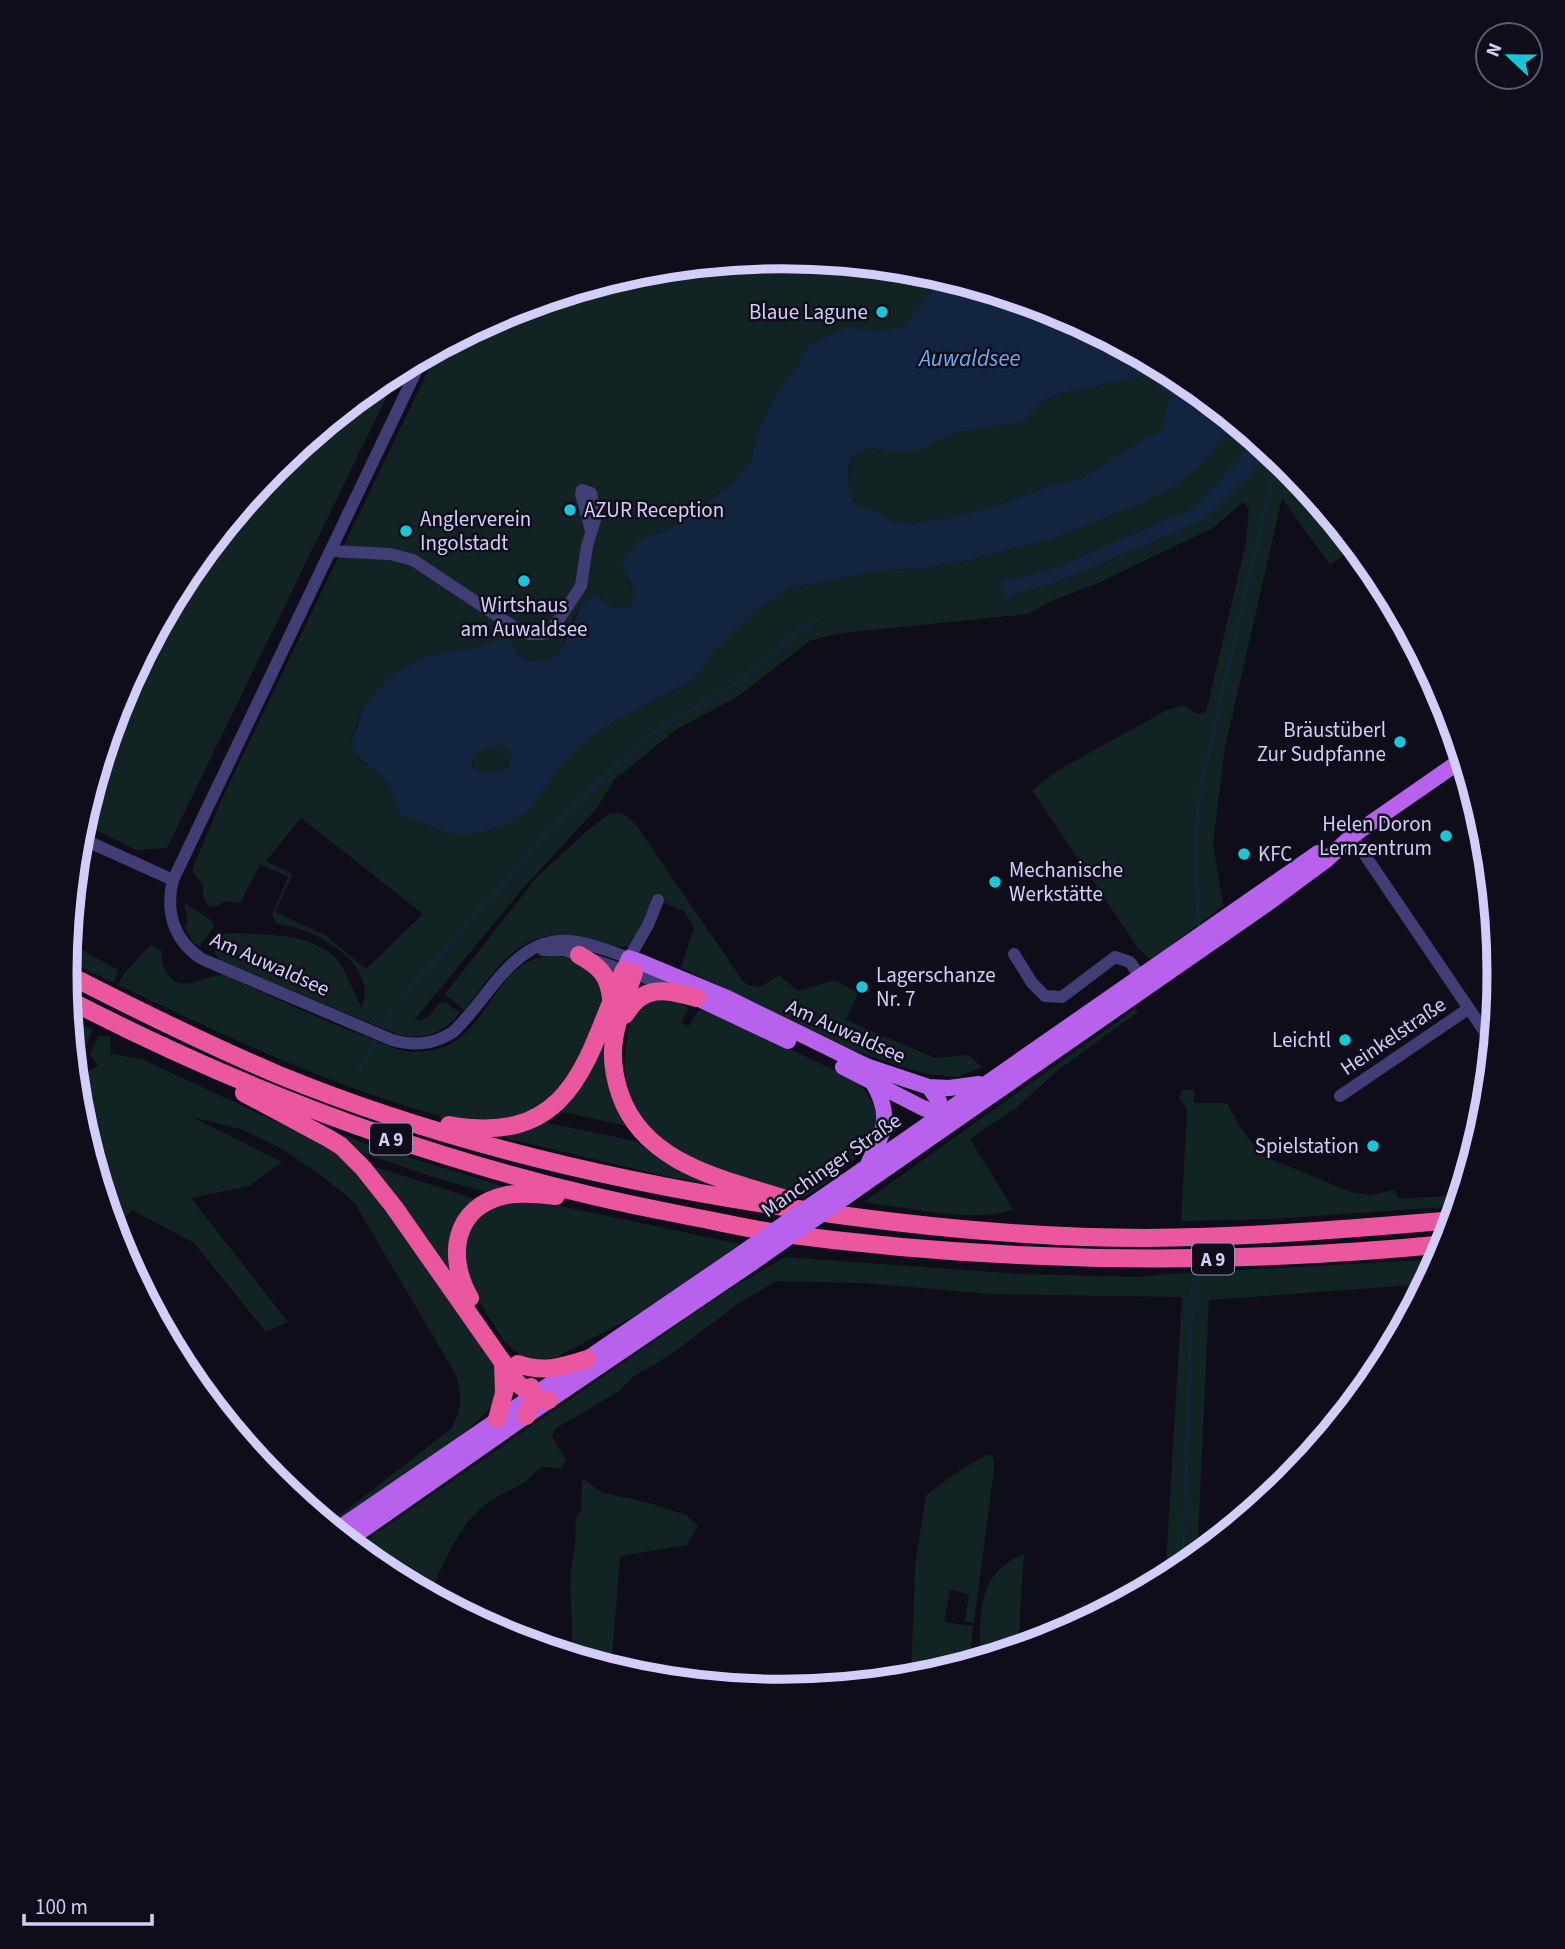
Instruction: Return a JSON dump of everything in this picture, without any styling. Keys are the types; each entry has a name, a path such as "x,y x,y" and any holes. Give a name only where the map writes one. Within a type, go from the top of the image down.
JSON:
{"highway":[{"path":"579,955 603,972 609,983 611,999"},
{"path":"377,1111 470,1128 497,1128 526,1121 552,1107 574,1084 590,1057 611,999 631,965"},
{"path":"631,965 614,1037 613,1068 622,1101 636,1126 656,1146 682,1163 839,1216"},
{"name":"A 9","path":"77,979 143,1014 209,1044 282,1076 377,1111 436,1131 569,1167 661,1188 839,1216 979,1231 1142,1238 1297,1233 1443,1221"},
{"path":"614,1037 630,1006 647,993 667,991 697,998"},
{"name":"A 9","path":"78,1005 175,1052 294,1104 377,1134 469,1163 615,1201 774,1233 967,1251 1122,1259 1296,1256 1434,1245"},
{"path":"175,1052 328,1138 349,1154 379,1186 510,1363 550,1369 587,1359"},
{"path":"526,1416 532,1403 541,1398 518,1384 501,1345 460,1278 455,1255 457,1241 467,1218 484,1204 505,1195 519,1193 615,1201"},
{"path":"497,1419 510,1363"}],"main road":[{"name":"Manchinger Straße","path":"343,1526 497,1419 541,1398 752,1263 958,1119 1309,859 1352,836 1456,765"},
{"name":"Am Auwaldsee","path":"631,965 750,1009 866,1066 929,1087 985,1084"},
{"name":"Manchinger Straße","path":"541,1398 587,1359 845,1182 939,1114 1143,982"},
{"name":"Am Auwaldsee","path":"697,998 923,1108 958,1119"},
{"path":"868,1165 885,1124 883,1104 872,1081"},
{"path":"929,1087 938,1097 939,1114 932,1135"},
{"path":"355,1535 526,1416"}],"street":[{"name":"Am Auwaldsee","path":"415,373 173,880 169,904 173,925 181,940 195,954 403,1043 424,1044 453,1032 522,954 542,943 565,941 590,945 697,998"},
{"path":"331,551 390,554 413,561 517,629 529,634 543,634 553,628 581,586 596,517 591,493 582,492"},
{"path":"1352,836 1485,1033"},
{"path":"90,842 173,880"},
{"path":"631,965 658,900"},
{"name":"Am Auwaldsee","path":"522,954 551,949 631,965"},
{"path":"1014,954 1038,990 1045,996 1054,998 1062,997 1115,957 1130,962 1143,982"},
{"name":"Heinkelstraße","path":"1340,1096 1468,1009"}],"green space":[{"path":"782,269 875,275 936,287 926,296 906,325 878,332 847,327 809,344 796,368 781,386 761,424 751,460 733,483 669,529 653,534 628,580 635,598 628,608 612,607 596,595 582,603 560,652 546,660 528,661 518,655 510,641 496,641 479,647 432,655 393,673 363,707 351,740 356,756 388,782 400,815 450,834 530,809 562,764 585,741 615,721 694,679 715,650 761,606 792,587 875,572 969,560 1052,539 1129,508 1202,464 1230,430 1313,509 1348,553 1330,565 1282,498 1225,747 1213,844 1223,906 1151,960 1138,948 1032,790 1060,769 1167,710 1184,705 1197,714 1206,712 1246,543 1249,508 1243,502 1213,528 1028,614 842,633 811,640 737,697 677,729 614,780 597,808 524,887 415,1019 420,1021 430,1015 439,1003 444,1002 460,1012 447,1026 432,1034 416,1037 397,1034 220,961 214,952 225,933 304,940 331,954 341,965 362,1008 365,992 362,979 345,955 303,930 276,924 272,914 288,877 260,864 240,903 225,901 209,907 203,896 203,886 192,870 220,803 432,363 470,342 556,306 645,283 690,275","holes":["1225,475 1202,521 1060,581 1004,596 1000,583 1054,568 1191,509","301,818 423,914 366,969 325,935 275,912 293,874 266,861"]},
{"path":"1143,376 1168,392 1170,399 1165,409 1162,430 1079,480 1048,486 997,506 909,525 902,522 893,523 875,511 862,508 850,495 847,482 853,454 870,448 886,450 935,442 953,433 1021,422 1046,399 1061,393"},
{"path":"391,388 167,848 136,850 93,828 114,748 150,662 172,622 196,583 252,509 317,444"},
{"path":"493,745 509,750 511,759 508,765 499,772 489,774 472,768 476,757"},
{"path":"609,814 626,815 636,825 748,985 760,987 779,975 798,991 835,980 858,993 846,1020 935,1058 968,1055 982,1067 957,1077 928,1074 813,1036 754,1002 681,968 694,927 684,911 653,898 630,945 612,946 583,937 543,937 527,943 500,965 464,1010 445,994 537,877 587,831"},
{"path":"184,903 210,919 215,926 200,946 194,943 184,927 188,923"},
{"path":"150,945 162,951 165,970 173,980 180,983 187,984 225,975 331,1023 389,1046 413,1052 449,1045 465,1033 503,984 516,970 532,960 552,956 576,960 587,965 599,979 601,1005 579,1057 566,1078 552,1095 535,1108 516,1116 494,1120 440,1118 276,1058 118,985 123,975"},
{"path":"78,948 118,970 114,983 77,965"},
{"path":"665,997 688,1009 681,1023 689,1026 698,1011 702,1010 853,1079 870,1098 876,1115 874,1131 866,1147 853,1161 804,1198 742,1179 680,1152 655,1133 637,1109 626,1080 626,1045 634,1013 642,1003"},
{"path":"1136,1008 1138,1012 1058,1070 1016,1108 970,1139 1013,1209 998,1213 961,1215 864,1202"},
{"path":"79,1023 92,1030 85,1050 81,1049"},
{"path":"98,1036 110,1036 111,1054 142,1059 322,1143 350,1162 391,1209 490,1354 497,1389 494,1401 485,1413 446,1448 394,1486 340,1523 335,1519 452,1428 460,1402 456,1375 354,1202 284,1150 241,1129 192,1117 282,1162 249,1186 191,1198 288,1322 266,1332 194,1243 132,1210 122,1221 101,1157 91,1112 84,1073 98,1066 90,1055"},
{"path":"606,1038 607,1084 626,1126 560,1111 581,1088"},
{"path":"1182,1090 1194,1090 1194,1103 1227,1103 1240,1127 1261,1155 1351,1192 1371,1195 1394,1190 1399,1199 1453,1196 1451,1201 1449,1207 1272,1219 1181,1221 1187,1109 1179,1098"},
{"path":"543,1122 635,1141 682,1171 727,1187 669,1177 502,1137"},
{"path":"325,1127 369,1145 509,1188 493,1194 430,1176 348,1148"},
{"path":"370,1165 478,1200 461,1217 452,1234 449,1252 452,1276"},
{"path":"513,1200 537,1201 740,1244 638,1314 557,1357 535,1361 520,1355 504,1341 468,1284 461,1265 467,1229 477,1215"},
{"path":"785,1257 1020,1274 1141,1277 1427,1260 1416,1285 1209,1300 1198,1544 1166,1566 1182,1297 991,1294 863,1283 776,1281 735,1306 670,1355 633,1377 619,1391 555,1429 552,1436 566,1460 561,1469 540,1468 527,1481 482,1507 456,1540 433,1587 364,1542 730,1289"},
{"path":"987,1455 994,1459 974,1623 965,1621 969,1594 950,1590 944,1622 973,1626 970,1655 911,1668 915,1566 926,1495 960,1470"},
{"path":"582,1478 601,1492 686,1515 698,1526 687,1545 620,1556 612,1659 573,1648 570,1575 576,1518 581,1510"},
{"path":"1024,1554 1019,1639 979,1652 984,1598 996,1573 1008,1562"}],"water":[{"name":"Auwaldsee","path":"936,287 1009,306 1095,342 1135,364 1174,388 1230,430 1202,464 1172,488 1052,539 969,560 875,572 792,587 761,606 715,650 694,679 615,721 585,741 562,764 530,809 505,825 472,834 450,834 400,815 388,782 356,755 351,740 363,707 393,673 432,655 479,647 496,641 510,641 518,655 528,661 547,660 560,652 582,603 595,595 612,607 628,608 635,598 621,561 636,543 669,529 733,483 751,460 761,424 781,386 796,368 809,344 847,327 878,332 906,325 926,296","holes":["1143,376 1167,392 1170,399 1165,409 1162,430 1079,480 1048,486 997,506 909,525 902,522 893,523 877,512 864,508 857,504 849,492 848,477 853,454 870,448 901,452 918,450 953,433 1022,422 1046,399 1061,393","500,745 509,750 509,765 499,772 485,773 472,768 474,758 481,751"]},
{"path":"1249,445 1262,458 1253,473 1202,521 1060,581 1005,597 999,583 1054,568 1191,509 1234,466"}],"waterway":[{"path":"1199,925 1195,854 1200,788 1274,469"},
{"path":"403,996 561,818 651,733 743,678 795,634 817,620"},
{"path":"383,1028 391,1013"},
{"path":"359,1071 375,1041"},
{"path":"1183,1555 1193,1278"}],"place":[{"name":"Blaue Lagune","path":"882,312"},
{"name":"AZUR Reception","path":"570,510"},
{"name":"Anglerverein Ingolstadt","path":"406,531"},
{"name":"Wirtshaus am Auwaldsee","path":"524,581"},
{"name":"Bräustüberl Zur Sudpfanne","path":"1400,742"},
{"name":"Helen Doron Lernzentrum","path":"1446,836"},
{"name":"KFC","path":"1244,854"},
{"name":"Mechanische Werkstätte","path":"995,882"},
{"name":"Lagerschanze Nr. 7","path":"862,987"},
{"name":"Leichtl","path":"1345,1040"},
{"name":"Spielstation","path":"1373,1146"}]}
